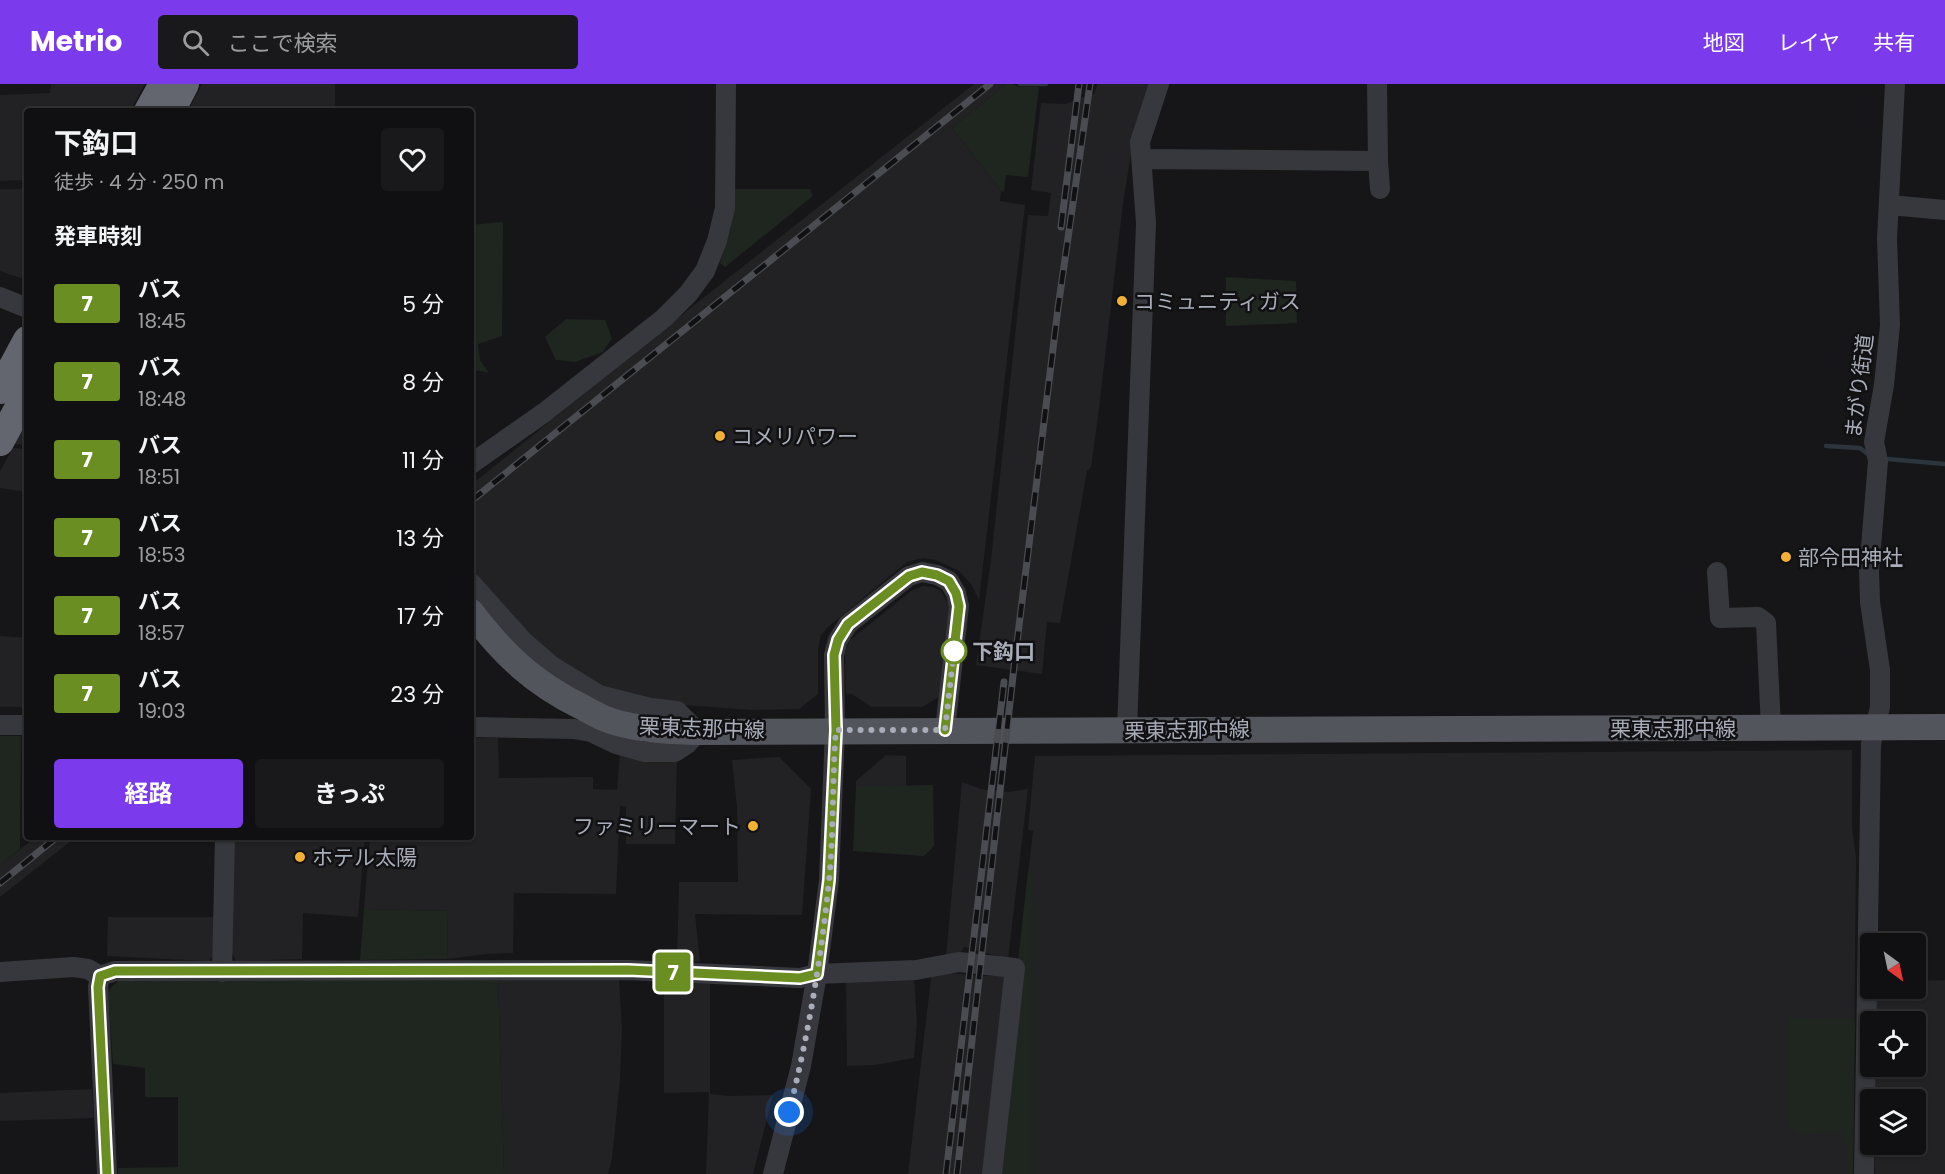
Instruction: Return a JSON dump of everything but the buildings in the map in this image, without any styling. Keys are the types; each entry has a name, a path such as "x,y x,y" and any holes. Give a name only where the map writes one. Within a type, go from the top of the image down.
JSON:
{"highway":[{"path":"150,108 162,84"},
{"path":"173,108 185,84"},
{"path":"0,390 24,346"},
{"path":"0,442 24,398"}],"main road":[{"name":"栗東志那中線","path":"474,615 521,669 560,696 610,721 660,730 698,732 1945,727"}],"street":[{"path":"474,462 554,405 664,318 688,294 705,271 717,241 725,208 726,84"},
{"path":"1127,730 1147,218 1140,142 1159,84"},
{"path":"1377,84 1380,189"},
{"name":"まがり街道","path":"1864,1174 1871,744 1880,707 1880,670 1870,602 1869,571 1878,461 1874,441 1884,385 1890,325 1887,238 1895,84"},
{"path":"1142,159 1378,161"},
{"path":"1890,205 1945,210"},
{"path":"0,297 24,307"},
{"path":"773,1174 801,1066 817,974 829,880 836,730 834,655 838,640 848,624 909,576 922,572 937,575 949,581 956,593 959,606 945,730"},
{"path":"1717,572 1720,618 1758,617 1766,623 1771,728"},
{"path":"474,586 523,641 552,666 599,695 650,708 677,711 698,732 687,744 675,752 644,752 616,744 591,732 574,729 474,727"},
{"path":"0,725 24,725"},
{"path":"222,972 225,840"},
{"path":"0,972 73,968 87,969 100,976 115,971 628,970 800,978 817,974 926,968 959,962 1016,968 992,1174"},
{"path":"100,976 98,987 107,1174"}],"shaded area":[{"path":"51,84 145,84 132,108 24,108 24,180 0,181 0,95 50,93"},
{"path":"202,84 335,84 335,108 190,108"},
{"path":"974,84 1006,84 952,128 1001,191 1000,201 1025,205 979,600 971,584 959,571 936,560 923,558 907,562 821,635 818,649 818,694 799,709 752,710 669,704 607,689 555,660 493,598 474,575 474,483"},
{"path":"1006,84 1019,87 1039,87 1028,177 1006,175 1004,192 952,128"},
{"path":"1097,84 1152,84 1131,154 1091,467 1087,471 1060,623 1047,622 1042,674 976,665 991,560 1028,215 1048,216 1051,193 1031,190 1041,103 1065,104 1095,93"},
{"path":"0,189 24,189 24,277 0,271"},
{"path":"732,189 810,189 813,196 725,267 720,263 731,228 729,224"},
{"path":"502,222 503,224 502,336 478,344 480,360 489,373 474,370 474,225"},
{"path":"1226,277 1296,281 1297,323 1226,326"},
{"path":"566,319 605,320 612,338 603,352 575,362 556,360 545,337"},
{"path":"24,425 24,445 14,444"},
{"path":"13,448 24,449 24,492 0,488 0,471"},
{"path":"923,586 940,590 949,605 939,697 922,707 871,707 852,694 846,694 845,653 850,640 911,591"},
{"path":"0,636 24,638 24,707 0,707"},
{"path":"0,736 21,736 20,849 0,865"},
{"path":"474,738 498,738 499,778 593,777 593,789 617,790 620,752 677,761 675,844 626,844 626,807 620,806 616,894 514,893 513,953 447,959 448,911 364,909 370,840 474,840"},
{"path":"1852,750 1852,828 1856,857 1853,1174 1000,1174 1024,963 1018,962 1033,831 1028,830 1035,756"},
{"path":"886,755 906,756 906,786 856,786 856,781"},
{"path":"779,757 811,789 802,915 695,914 700,962 677,961 679,882 738,882 737,807 732,760"},
{"path":"962,782 981,789 1008,792 1028,789 1008,959 964,947 961,952 946,956"},
{"path":"933,785 934,846 924,856 853,851 856,786"},
{"path":"32,840 72,840 0,897 0,865"},
{"path":"232,840 365,840 358,917 303,913 302,959 236,961 229,948"},
{"path":"1028,871 1031,872 1031,1174 1000,1174 1024,963 1018,962"},
{"path":"364,909 448,911 447,959 360,960"},
{"path":"108,917 216,917 213,955 209,961 107,956"},
{"path":"947,973 986,976 1006,974 984,1174 908,1174 931,978 934,975"},
{"path":"914,977 917,1022 914,1058 875,1065 847,1066 846,980"},
{"path":"498,979 619,980 622,1029 620,1079 612,1159 608,1174 504,1174"},
{"path":"498,979 504,1174 118,1174 118,1168 178,1167 178,1097 145,1097 145,1068 113,1064 108,991 118,981"},
{"path":"1945,980 1945,1174 1875,1174 1875,1155 1926,1155 1926,1089 1876,1089 1876,1077 1926,1077 1926,1011 1877,1011 1877,999 1926,999 1926,981"},
{"path":"664,981 710,982 710,1094 773,1095 753,1174 706,1174 708,1092 664,1093"},
{"path":"1787,1018 1855,1019 1853,1174 1847,1174 1847,1148 1844,1136 1838,1132 1798,1133 1788,1122"},
{"path":"92,1089 94,1118 0,1121 0,1093"}],"waterway":[{"path":"1020,84 1046,84"},
{"path":"1826,446 1860,448 1869,455"},
{"path":"1888,459 1945,464"}],"railway":[{"path":"474,499 990,84"},
{"path":"1061,227 1079,84"},
{"path":"957,1174 1014,667 1058,308 1090,84"},
{"path":"946,1174 1004,682"},
{"path":"0,883 53,840"}],"bus line":[{"name":"7","path":"107,1174 98,987 100,976 115,971 467,970 628,970 800,978 817,974 829,880 836,730 834,655 838,640 848,624 909,576 922,572 937,575 949,581 956,593 959,606 945,730"}],"place":[{"name":"コミュニティガス","path":"1122,301"},
{"name":"コメリパワー","path":"720,436"},
{"name":"部令田神社","path":"1786,557"},
{"name":"下鈎口","path":"954,651"},
{"name":"ファミリーマート","path":"753,826"},
{"name":"ホテル太陽","path":"300,857"}],"route":[{"path":"789,1112 801,1066 817,974 829,880 836,730 945,730 954,651"}]}
